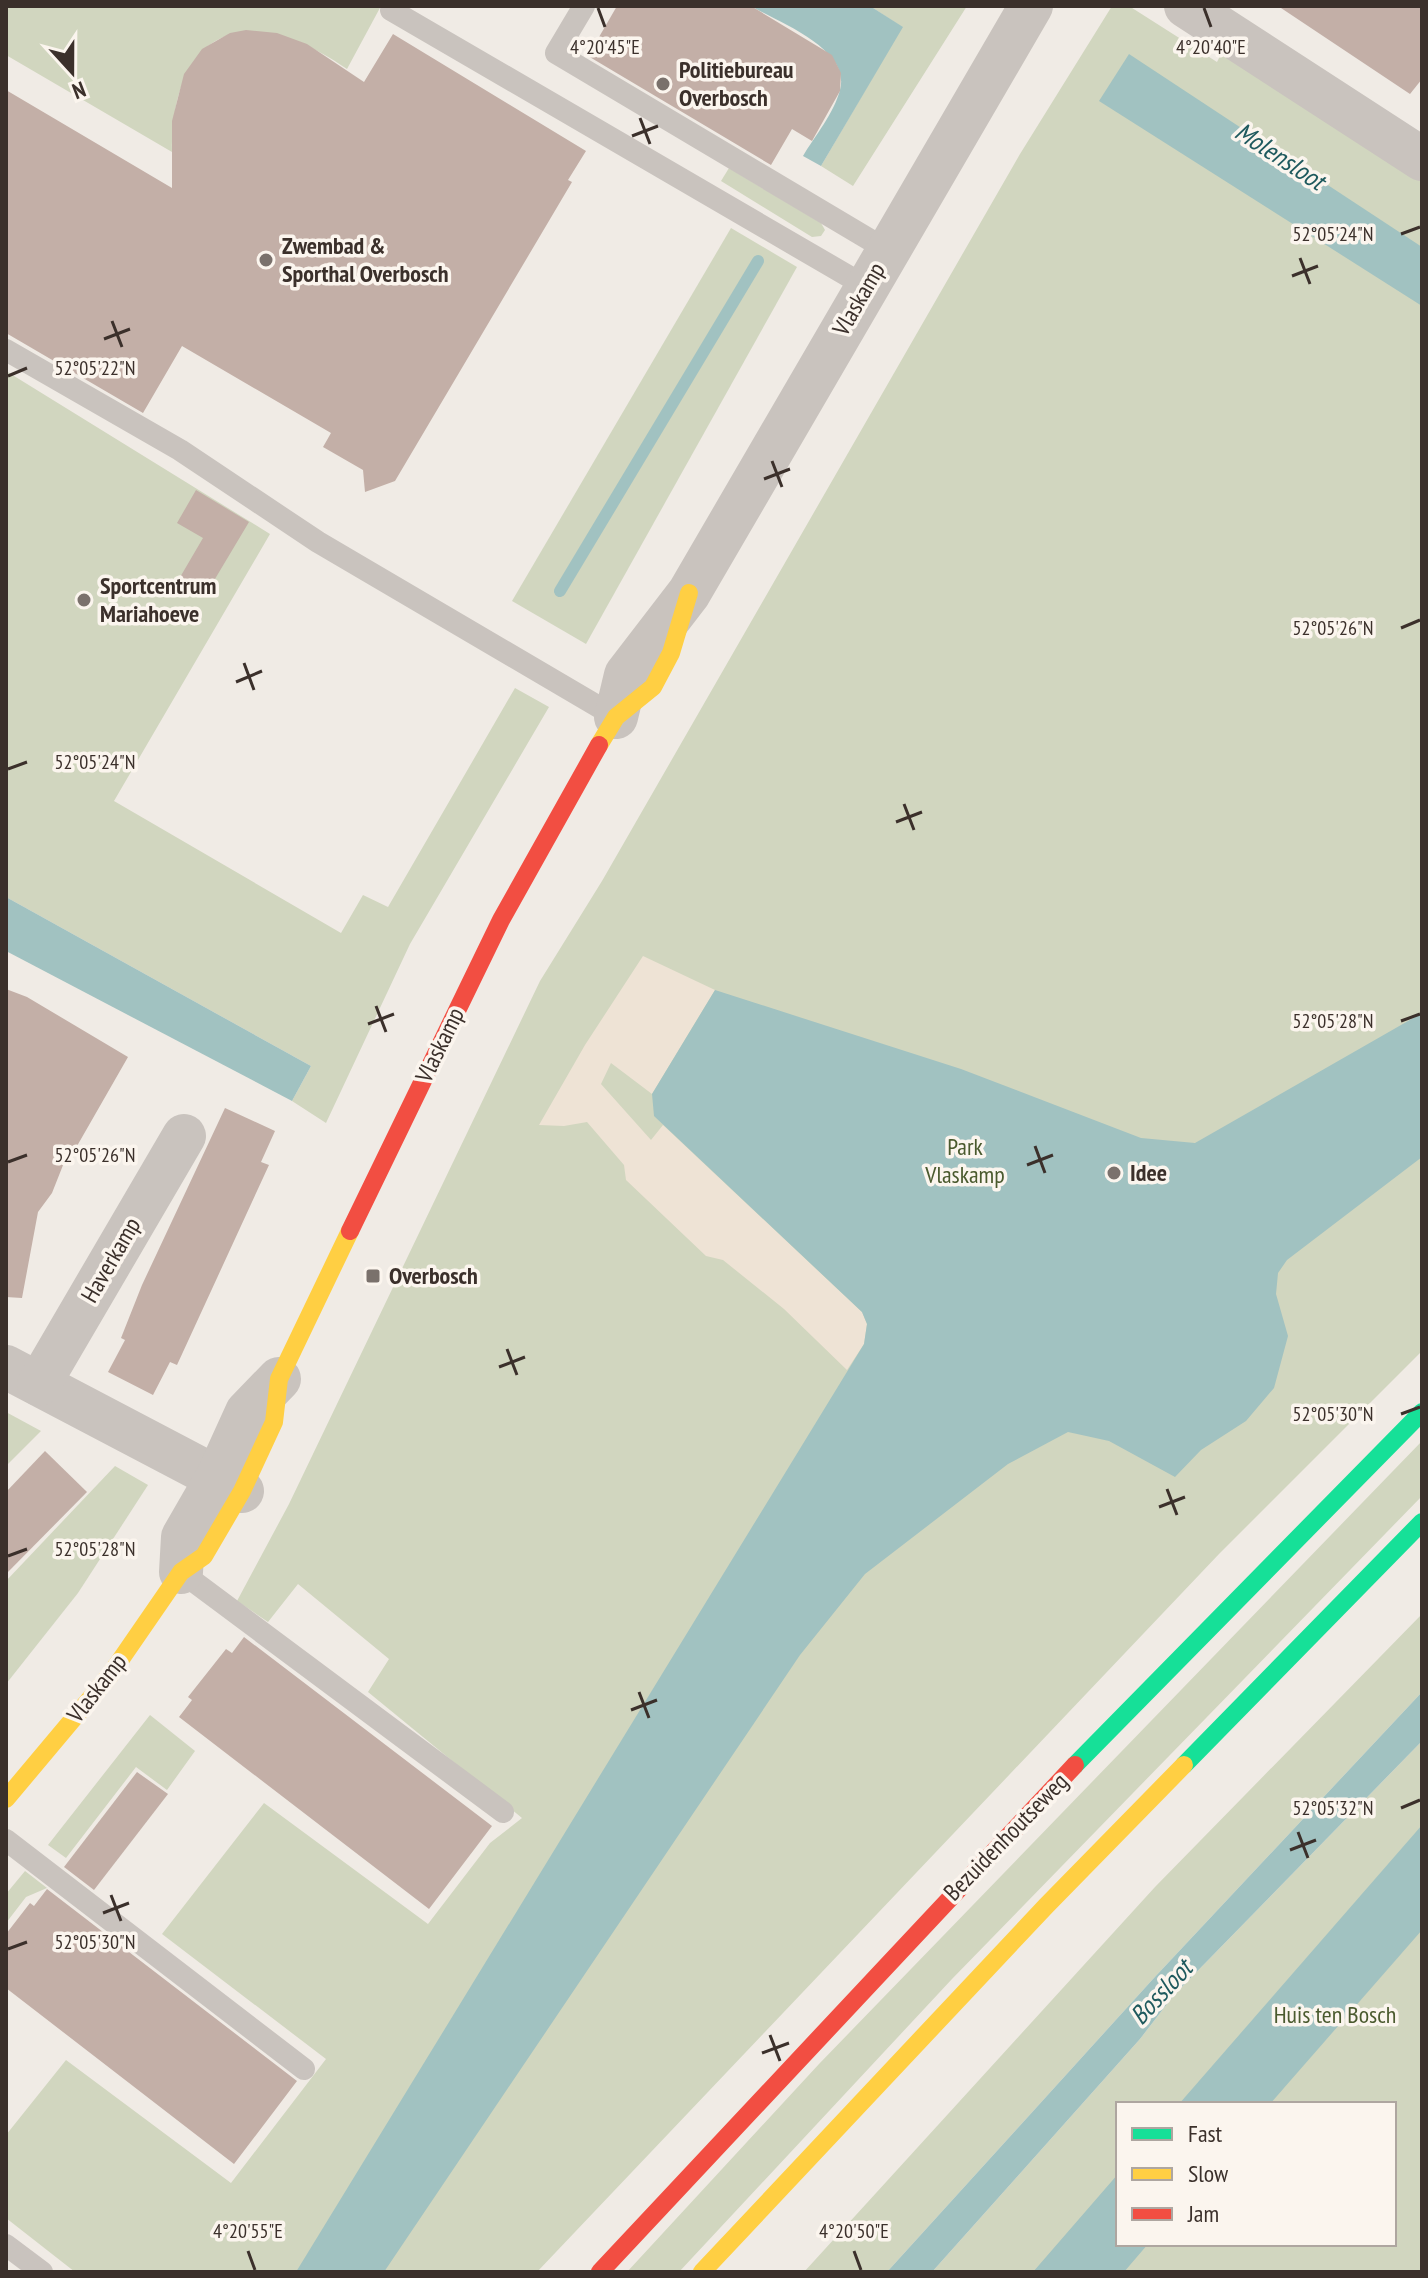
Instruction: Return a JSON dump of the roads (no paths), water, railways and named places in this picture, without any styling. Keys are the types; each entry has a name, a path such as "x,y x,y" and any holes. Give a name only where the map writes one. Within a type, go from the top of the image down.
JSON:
{"main road":[{"name":"Vlaskamp","path":"279,1379 501,920 567,796 616,717"},
{"name":"Bezuidenhoutseweg","path":"600,2272 791,2062 1245,1587 1422,1412"},
{"path":"702,2272 1046,1906 1422,1522"},
{"name":"Vlaskamp","path":"6,1799 110,1675 181,1572"}],"street":[{"name":"Vlaskamp","path":"616,717 626,675 689,593 1031,6"},
{"path":"1186,6 1422,159"},
{"name":"Haverkamp","path":"184,1136 22,1376 229,1485"},
{"name":"Vlaskamp","path":"181,1572 183,1537 229,1485 247,1412 279,1379"}],"lane":[{"path":"584,6 556,53 877,269"},
{"path":"391,10 617,142 877,269"},
{"path":"6,350 180,450 318,542 616,717"},
{"path":"181,1572 503,1812"},
{"path":"6,1840 304,2069"},
{"path":"6,2245 42,2272"}],"water":[{"path":"751,6 870,6 903,27 821,166 803,156 837,99 841,75 835,62 810,39"},
{"name":"Molensloot","path":"1129,54 1422,247 1422,306 1099,101"},
{"path":"6,897 311,1066 292,1101 6,951"},
{"path":"715,990 961,1069 1141,1138 1195,1143 1422,1013 1422,1157 1287,1260 1278,1273 1276,1294 1288,1336 1274,1388 1246,1421 1201,1450 1175,1477 1109,1441 1068,1432 1008,1464 865,1574 800,1655 384,2272 296,2272 864,1344 867,1324 862,1312 654,1116 652,1094"},
{"name":"Bossloot","path":"1422,1692 1422,1741 1174,1995 1140,2039 932,2272 887,2272 1153,1979"},
{"path":"1422,1825 1422,1930 1272,2102 1181,2102"},
{"path":"1116,2176 1116,2246 1146,2246 1124,2272 1033,2272"}],"waterway":[{"path":"560,591 758,261"}],"place":[{"name":"Politiebureau Overbosch","path":"663,84"},
{"name":"Zwembad & Sporthal Overbosch","path":"266,260"},
{"name":"Sportcentrum Mariahoeve","path":"84,600"},
{"name":"Idee","path":"1114,1173"},
{"name":"Overbosch","path":"373,1276"}],"park label":[{"name":"Park Vlaskamp","path":"965,1161"},
{"name":"Huis ten Bosch","path":"1335,2015"}]}
